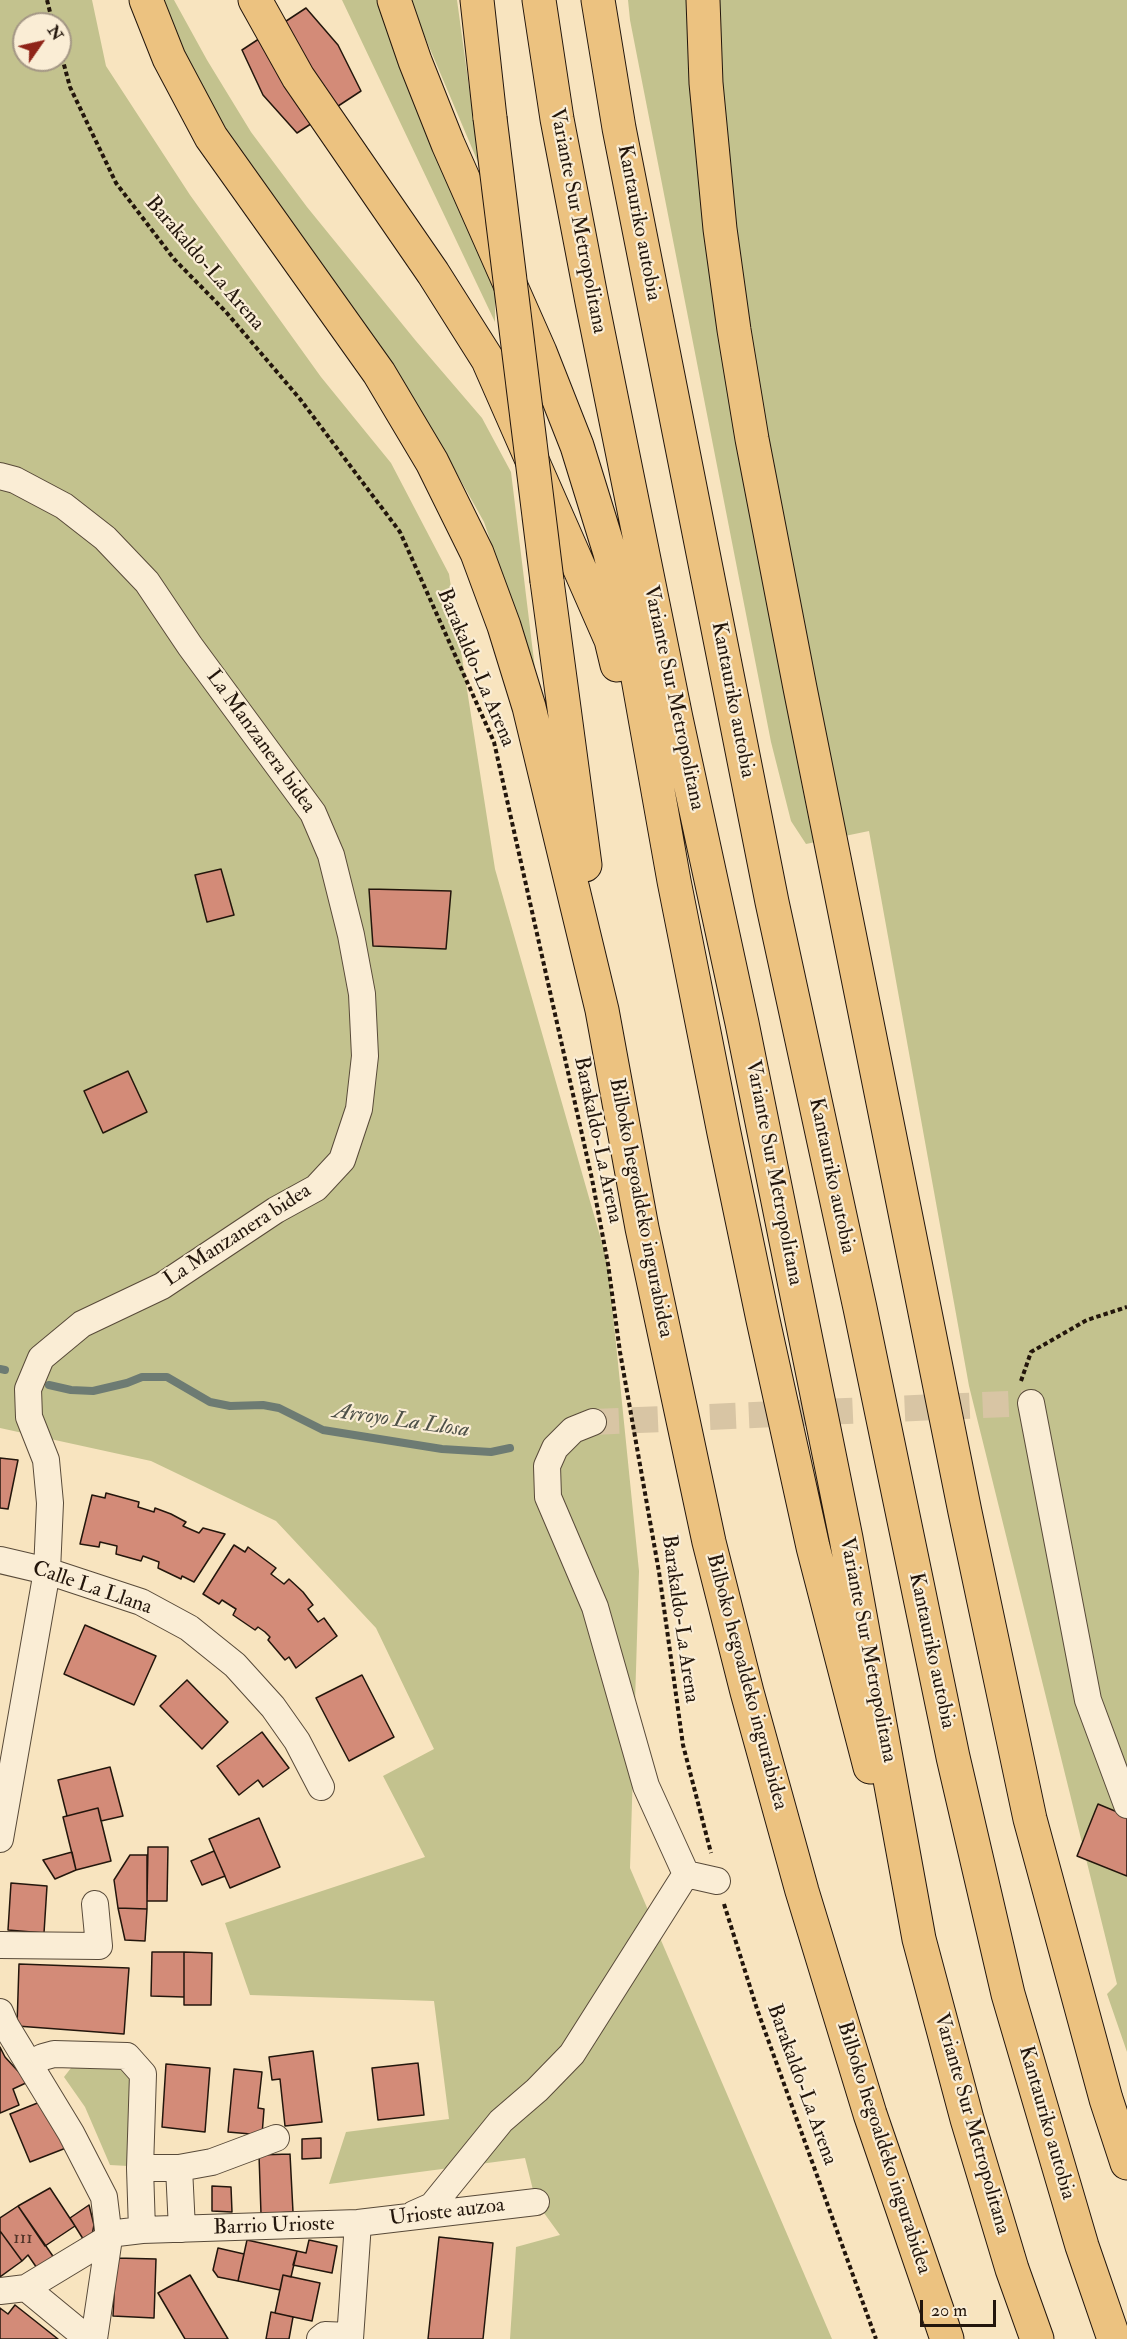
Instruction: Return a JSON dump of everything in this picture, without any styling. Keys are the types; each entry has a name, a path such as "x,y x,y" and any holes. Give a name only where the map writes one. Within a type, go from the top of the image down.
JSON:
{"highway":[{"path":"146,0 169,58 211,137 379,373 432,462 477,553 504,626 529,707 602,1010"},
{"path":"255,0 298,77 433,273 488,360 611,640 674,881"},
{"path":"394,0 448,144 540,352 577,446 610,553 631,639 674,881 724,1133 813,1547 864,1747 919,1939"},
{"path":"477,0 547,581 578,800 602,1010"},
{"name":"Variante Sur Metropolitana","path":"539,0 557,119 592,302 674,706 745,1034 846,1538 919,1939 967,2119 1012,2269 1037,2339"},
{"name":"Kantauriko autobia","path":"598,0 619,128 768,879 953,1757 1008,1994 1082,2246 1114,2339"},
{"path":"703,0 708,106 720,229 734,330 752,439 798,677 965,1512 1030,1819 1100,2077 1127,2163"},
{"name":"Bilboko hegoaldeko ingurabidea","path":"602,1010 644,1240 709,1542 744,1681 802,1891 856,2070 947,2339"}],"street":[{"name":"La Manzanera bidea","path":"0,476 15,480 64,506 105,538 147,582 190,646 314,813 331,855 351,935 362,994 365,1056 359,1109 342,1160 316,1188 276,1210 162,1286 82,1324 41,1358 28,1389 28,1398 29,1416 46,1460 50,1503 47,1571 0,1839"},
{"path":"1031,1403 1088,1700 1127,1805"},
{"path":"593,1422 573,1430 555,1448 547,1466 548,1497 595,1607 646,1786 686,1874"},
{"name":"Calle La Llana","path":"0,1560 47,1571 141,1602 189,1628 235,1665 273,1707 297,1741 321,1786"},
{"path":"686,1874 717,1881"},
{"path":"409,2216 432,2206 501,2121 537,2090 572,2054 686,1874"},
{"path":"0,1945 99,1946 94,1904"},
{"path":"0,2012 6,2026 81,2150 106,2206 109,2238 94,2339"},
{"path":"29,2064 54,2054 127,2056 143,2074 140,2168 142,2230"},
{"path":"140,2168 179,2168 212,2162 276,2138"},
{"name":"Barrio Urioste","path":"179,2168 182,2229"},
{"name":"Urioste auzoa","path":"358,2223 536,2202"},
{"path":"106,2206 131,2217 142,2230"},
{"name":"Barrio Urioste","path":"142,2230 358,2223 350,2338"},
{"path":"0,2292 26,2288 117,2233 142,2230"},
{"path":"26,2288 88,2339"},
{"path":"320,2339 325,2335 350,2338"}],"path":[{"name":"Barakaldo-La Arena","path":"66,72 70,87 116,183 174,259 226,312 300,399 400,532 494,742 592,1179 608,1264 622,1364 659,1572 682,1745 717,1881 757,2009 876,2339"},
{"path":"1031,1403 1020,1384 1031,1352 1087,1320 1127,1307"}],"shaded area":[{"path":"0,0 92,0 106,66 190,195 321,377 391,463 449,574 495,869 608,1264 639,1571 630,1868 832,2339 510,2339 516,2247 560,2235 536,2202 525,2158 329,2184 346,2132 449,2119 434,2001 250,1995 225,1923 425,1857 383,1776 434,1749 376,1628 276,1521 151,1461 0,1428"},
{"path":"162,0 174,0 251,132 307,207 482,418 511,472 535,669 484,522 437,438 382,348 211,107 183,52"},
{"path":"342,0 378,0 495,284 495,322"},
{"path":"410,0 457,0 480,167 411,4"},
{"path":"628,0 1127,0 1127,2052 1107,1994 1117,1984 969,1386 869,831 806,844 791,821 771,742 630,20"},
{"path":"71,2068 120,2069 132,2080 128,2166 110,2165 85,2107 64,2077"}],"building":[{"path":"306,8 338,45 361,91 297,133 263,95 242,50"},
{"path":"221,869 234,915 207,922 195,875"},
{"path":"369,889 451,891 446,949 373,946"},
{"path":"128,1071 147,1112 103,1133 84,1091"},
{"path":"0,1458 18,1460 8,1509 0,1508"},
{"path":"106,1493 139,1502 138,1507 154,1512 155,1508 171,1514 186,1522 183,1526 199,1533 203,1528 225,1534 194,1582 182,1576 181,1579 158,1568 159,1562 143,1556 141,1561 116,1554 117,1546 100,1542 99,1547 80,1544 92,1495 105,1498"},
{"path":"234,1545 245,1552 248,1547 276,1568 271,1574 284,1584 289,1579 313,1605 308,1609 318,1622 324,1618 337,1636 296,1668 289,1657 285,1660 268,1640 270,1637 265,1632 258,1627 255,1630 233,1615 236,1609 222,1600 219,1604 203,1594"},
{"path":"85,1625 156,1656 134,1705 64,1674"},
{"path":"362,1675 394,1737 349,1761 316,1698"},
{"path":"187,1680 228,1722 202,1749 160,1706"},
{"path":"262,1732 289,1768 263,1787 258,1780 239,1795 217,1766"},
{"path":"110,1767 123,1816 101,1821 98,1808 67,1816 58,1780"},
{"path":"1098,1804 1127,1816 1127,1876 1077,1856"},
{"path":"98,1808 111,1861 76,1870 63,1817"},
{"path":"259,1818 280,1867 230,1888 209,1839"},
{"path":"148,1847 168,1847 167,1901 147,1901"},
{"path":"214,1851 225,1876 202,1885 191,1861"},
{"path":"72,1852 76,1870 55,1879 43,1860"},
{"path":"130,1855 147,1855 147,1909 118,1908 114,1880"},
{"path":"11,1883 47,1886 44,1933 8,1930"},
{"path":"118,1908 147,1909 145,1941 125,1940"},
{"path":"152,1952 184,1952 184,1997 151,1996"},
{"path":"184,1952 212,1953 211,2005 184,2005"},
{"path":"19,1964 129,1968 124,2034 17,2026"},
{"path":"0,2047 5,2057 28,2082 13,2089 19,2105 0,2113"},
{"path":"313,2051 322,2122 285,2126 280,2079 272,2080 269,2057"},
{"path":"418,2063 424,2115 378,2120 372,2068"},
{"path":"166,2064 210,2068 205,2132 162,2127"},
{"path":"234,2069 262,2072 258,2108 264,2109 262,2135 228,2132"},
{"path":"40,2102 66,2148 30,2162 10,2114"},
{"path":"321,2138 321,2158 302,2159 302,2139"},
{"path":"290,2154 293,2212 261,2214 259,2155"},
{"path":"212,2186 231,2187 232,2212 212,2211"},
{"path":"50,2188 75,2226 45,2246 18,2206"},
{"path":"89,2205 94,2225 92,2235 85,2242 70,2218"},
{"path":"18,2206 57,2262 41,2274 28,2255 22,2261 0,2231 0,2218"},
{"path":"0,2231 22,2261 0,2277"},
{"path":"439,2237 493,2243 483,2339 428,2339"},
{"path":"247,2240 297,2251 291,2277 283,2275 280,2290 238,2281"},
{"path":"309,2240 337,2246 332,2273 293,2265 297,2251 306,2253"},
{"path":"218,2248 244,2254 238,2281 218,2277 213,2270"},
{"path":"116,2258 156,2259 154,2318 113,2316"},
{"path":"190,2275 228,2339 185,2339 158,2293"},
{"path":"283,2275 320,2283 312,2321 275,2313"},
{"path":"15,2305 58,2339 0,2339 0,2308 8,2314"},
{"path":"271,2312 293,2317 289,2339 266,2339"}],"waterway":[{"name":"Arroyo La Llosa","path":"0,1369 5,1370"},
{"name":"Arroyo La Llosa","path":"49,1385 71,1390 93,1391 142,1377 167,1377 210,1402 230,1406 263,1405 279,1408 323,1430 442,1449 491,1452 510,1448"}],"tunnel":[{"path":"593,1422 1031,1403"}]}
